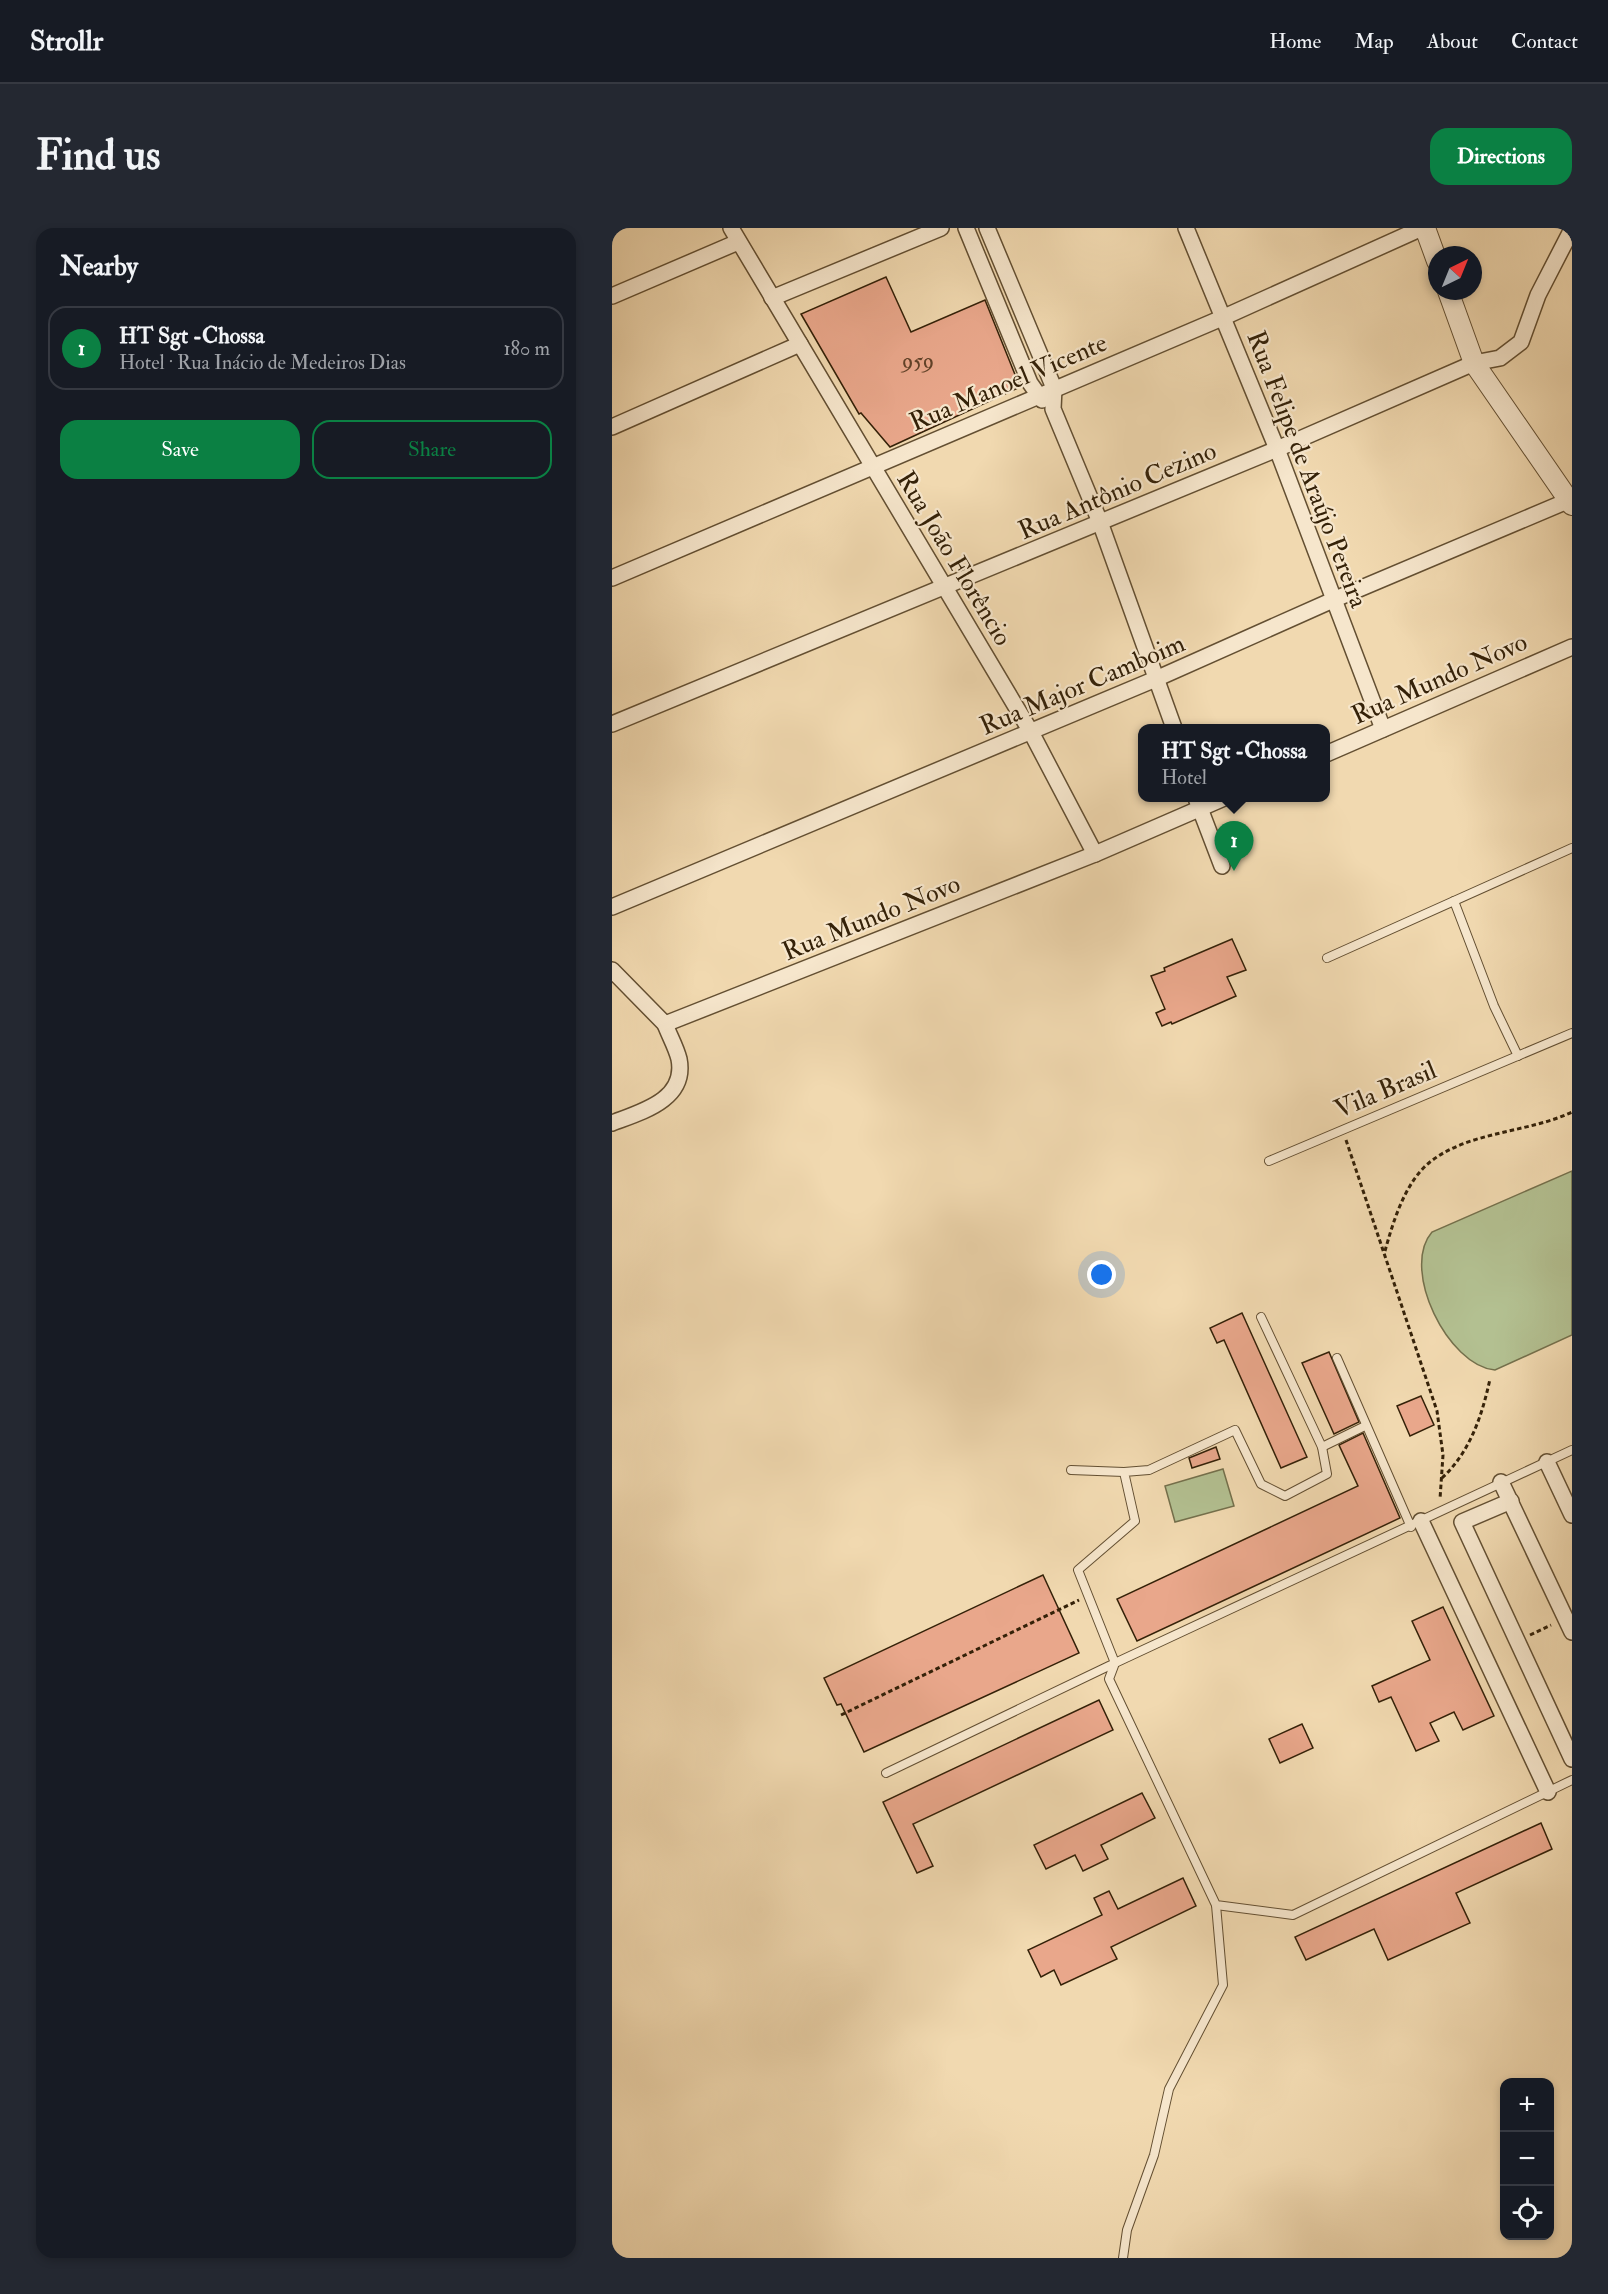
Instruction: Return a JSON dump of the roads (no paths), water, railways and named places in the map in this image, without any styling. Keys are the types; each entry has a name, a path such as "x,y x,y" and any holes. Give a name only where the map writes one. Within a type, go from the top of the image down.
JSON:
{"street":[{"name":"Rua João Florêncio","path":"731,228 1031,732 1095,854"},
{"path":"772,298 941,228"},
{"path":"966,228 1036,395 1053,409"},
{"path":"987,228 1054,388 1053,409 1100,522 1158,678 1172,724"},
{"name":"Rua Felipe de Araújo Pereira","path":"1186,228 1277,449 1383,729"},
{"path":"1423,228 1431,246"},
{"name":"Rua Manoel Vicente","path":"612,578 1036,395 1222,318 1423,228"},
{"name":"Rua Antônio Cezino","path":"612,724 1277,449 1474,363 1500,358 1521,342 1538,294 1572,229"},
{"path":"612,296 738,242"},
{"path":"979,260 997,251"},
{"path":"1451,300 1474,363 1571,502"},
{"path":"1009,334 1029,327"},
{"path":"612,427 800,344"},
{"name":"Rua Major Camboim","path":"612,907 1158,678 1333,600 1571,502"},
{"name":"Rua Mundo Novo","path":"1330,752 1572,646"},
{"path":"1198,803 1222,866"},
{"name":"Rua Mundo Novo","path":"665,1024 1095,854 1198,803"},
{"path":"612,970 665,1024 678,1058 679,1068 667,1099 657,1106 612,1124"},
{"path":"1547,1462 1572,1515"},
{"path":"1502,1482 1572,1632"},
{"path":"1510,1501 1462,1522 1572,1759"},
{"path":"1416,1524 1548,1791"}],"lane":[{"path":"1327,958 1572,848"},
{"path":"1454,901 1494,1006 1518,1056"},
{"name":"Vila Brasil","path":"1269,1161 1572,1033"},
{"path":"1071,1470 1124,1472 1149,1470 1235,1430 1261,1484 1285,1496 1327,1474 1322,1447 1261,1317"},
{"path":"1336,1358 1365,1426 1416,1524"},
{"path":"1322,1447 1365,1426"},
{"path":"886,1773 1115,1663 1572,1450"},
{"path":"1123,2258 1127,2230 1154,2155 1169,2089 1223,1985 1216,1905 1109,1679 1115,1663 1078,1570 1136,1521 1124,1472"},
{"path":"1216,1905 1293,1915 1572,1780"}],"place":[{"name":"HT Sgt -Chossa","path":"1234,871"}]}
